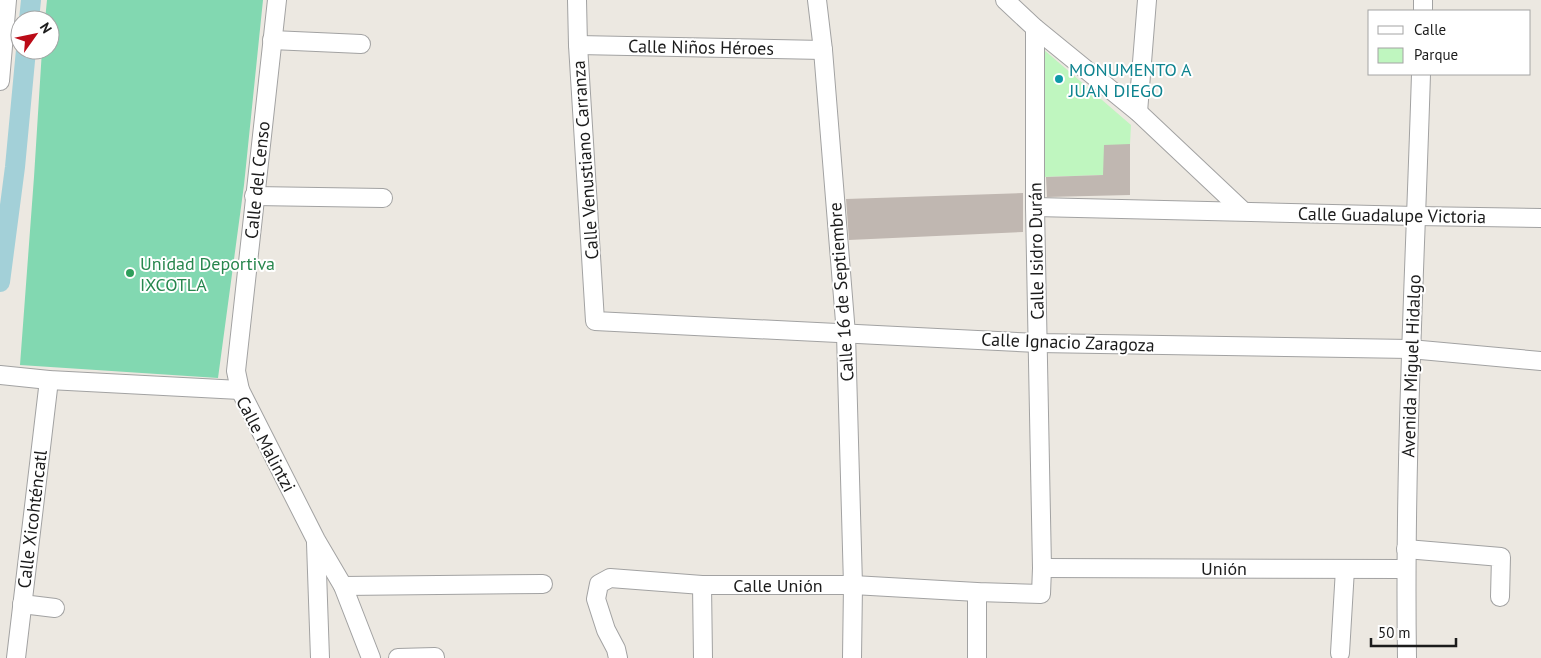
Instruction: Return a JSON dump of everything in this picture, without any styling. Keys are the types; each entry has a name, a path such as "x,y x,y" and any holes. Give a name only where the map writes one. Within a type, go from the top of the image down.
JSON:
{"street":[{"path":"0,81 7,0"},
{"name":"Calle del Censo","path":"240,390 236,371 277,0"},
{"name":"Calle Venustiano Carranza","path":"577,0 578,45 595,321"},
{"name":"Calle 16 de Septiembre","path":"817,0 823,50 846,334 853,585 852,658"},
{"path":"1005,0 1028,15 1138,112 1243,211"},
{"path":"1138,112 1146,0"},
{"name":"Calle Isidro Durán","path":"977,592 1041,594 1035,207 1028,15"},
{"path":"272,40 361,44"},
{"name":"Calle Niños Héroes","path":"578,45 823,50"},
{"name":"Avenida Miguel Hidalgo","path":"1407,658 1406,549 1410,349 1421,75"},
{"path":"254,196 383,198"},
{"name":"Calle Guadalupe Victoria","path":"1035,207 1541,218"},
{"name":"Calle Ignacio Zaragoza","path":"595,321 1038,343 1410,349 1541,361"},
{"name":"Calle Malintzi","path":"0,374 49,380 240,390 316,540 343,586 370,658"},
{"name":"Calle Xicohténcatl","path":"16,658 49,380"},
{"path":"316,540 320,658"},
{"path":"1406,549 1501,557 1500,596"},
{"name":"Unión","path":"1042,568 1406,569"},
{"path":"1340,653 1344,569"},
{"name":"Calle Unión","path":"618,658 596,599 599,584 610,578 702,584 853,585"},
{"path":"343,586 543,584"},
{"path":"702,584 703,658"},
{"path":"853,585 977,592 977,658"},
{"path":"22,604 55,608"},
{"path":"398,658 435,657"}],"green space":[{"name":"Unidad Deportiva IXCOTLA","path":"47,0 263,0 244,185 218,378 20,365 41,60 60,60 60,10 46,10"},
{"path":"1043,49 1131,125 1130,144 1103,175 1043,177"}],"building":[{"path":"1130,144 1130,195 1047,197 1046,177 1103,175 1104,145"},
{"path":"1023,193 1023,232 849,240 846,199"}],"waterway":[{"path":"30,10 31,0"},
{"path":"0,282 15,167 25,60"}],"place":[{"name":"MONUMENTO A JUAN DIEGO","path":"1059,79"},
{"name":"Unidad Deportiva IXCOTLA","path":"130,273"}]}
